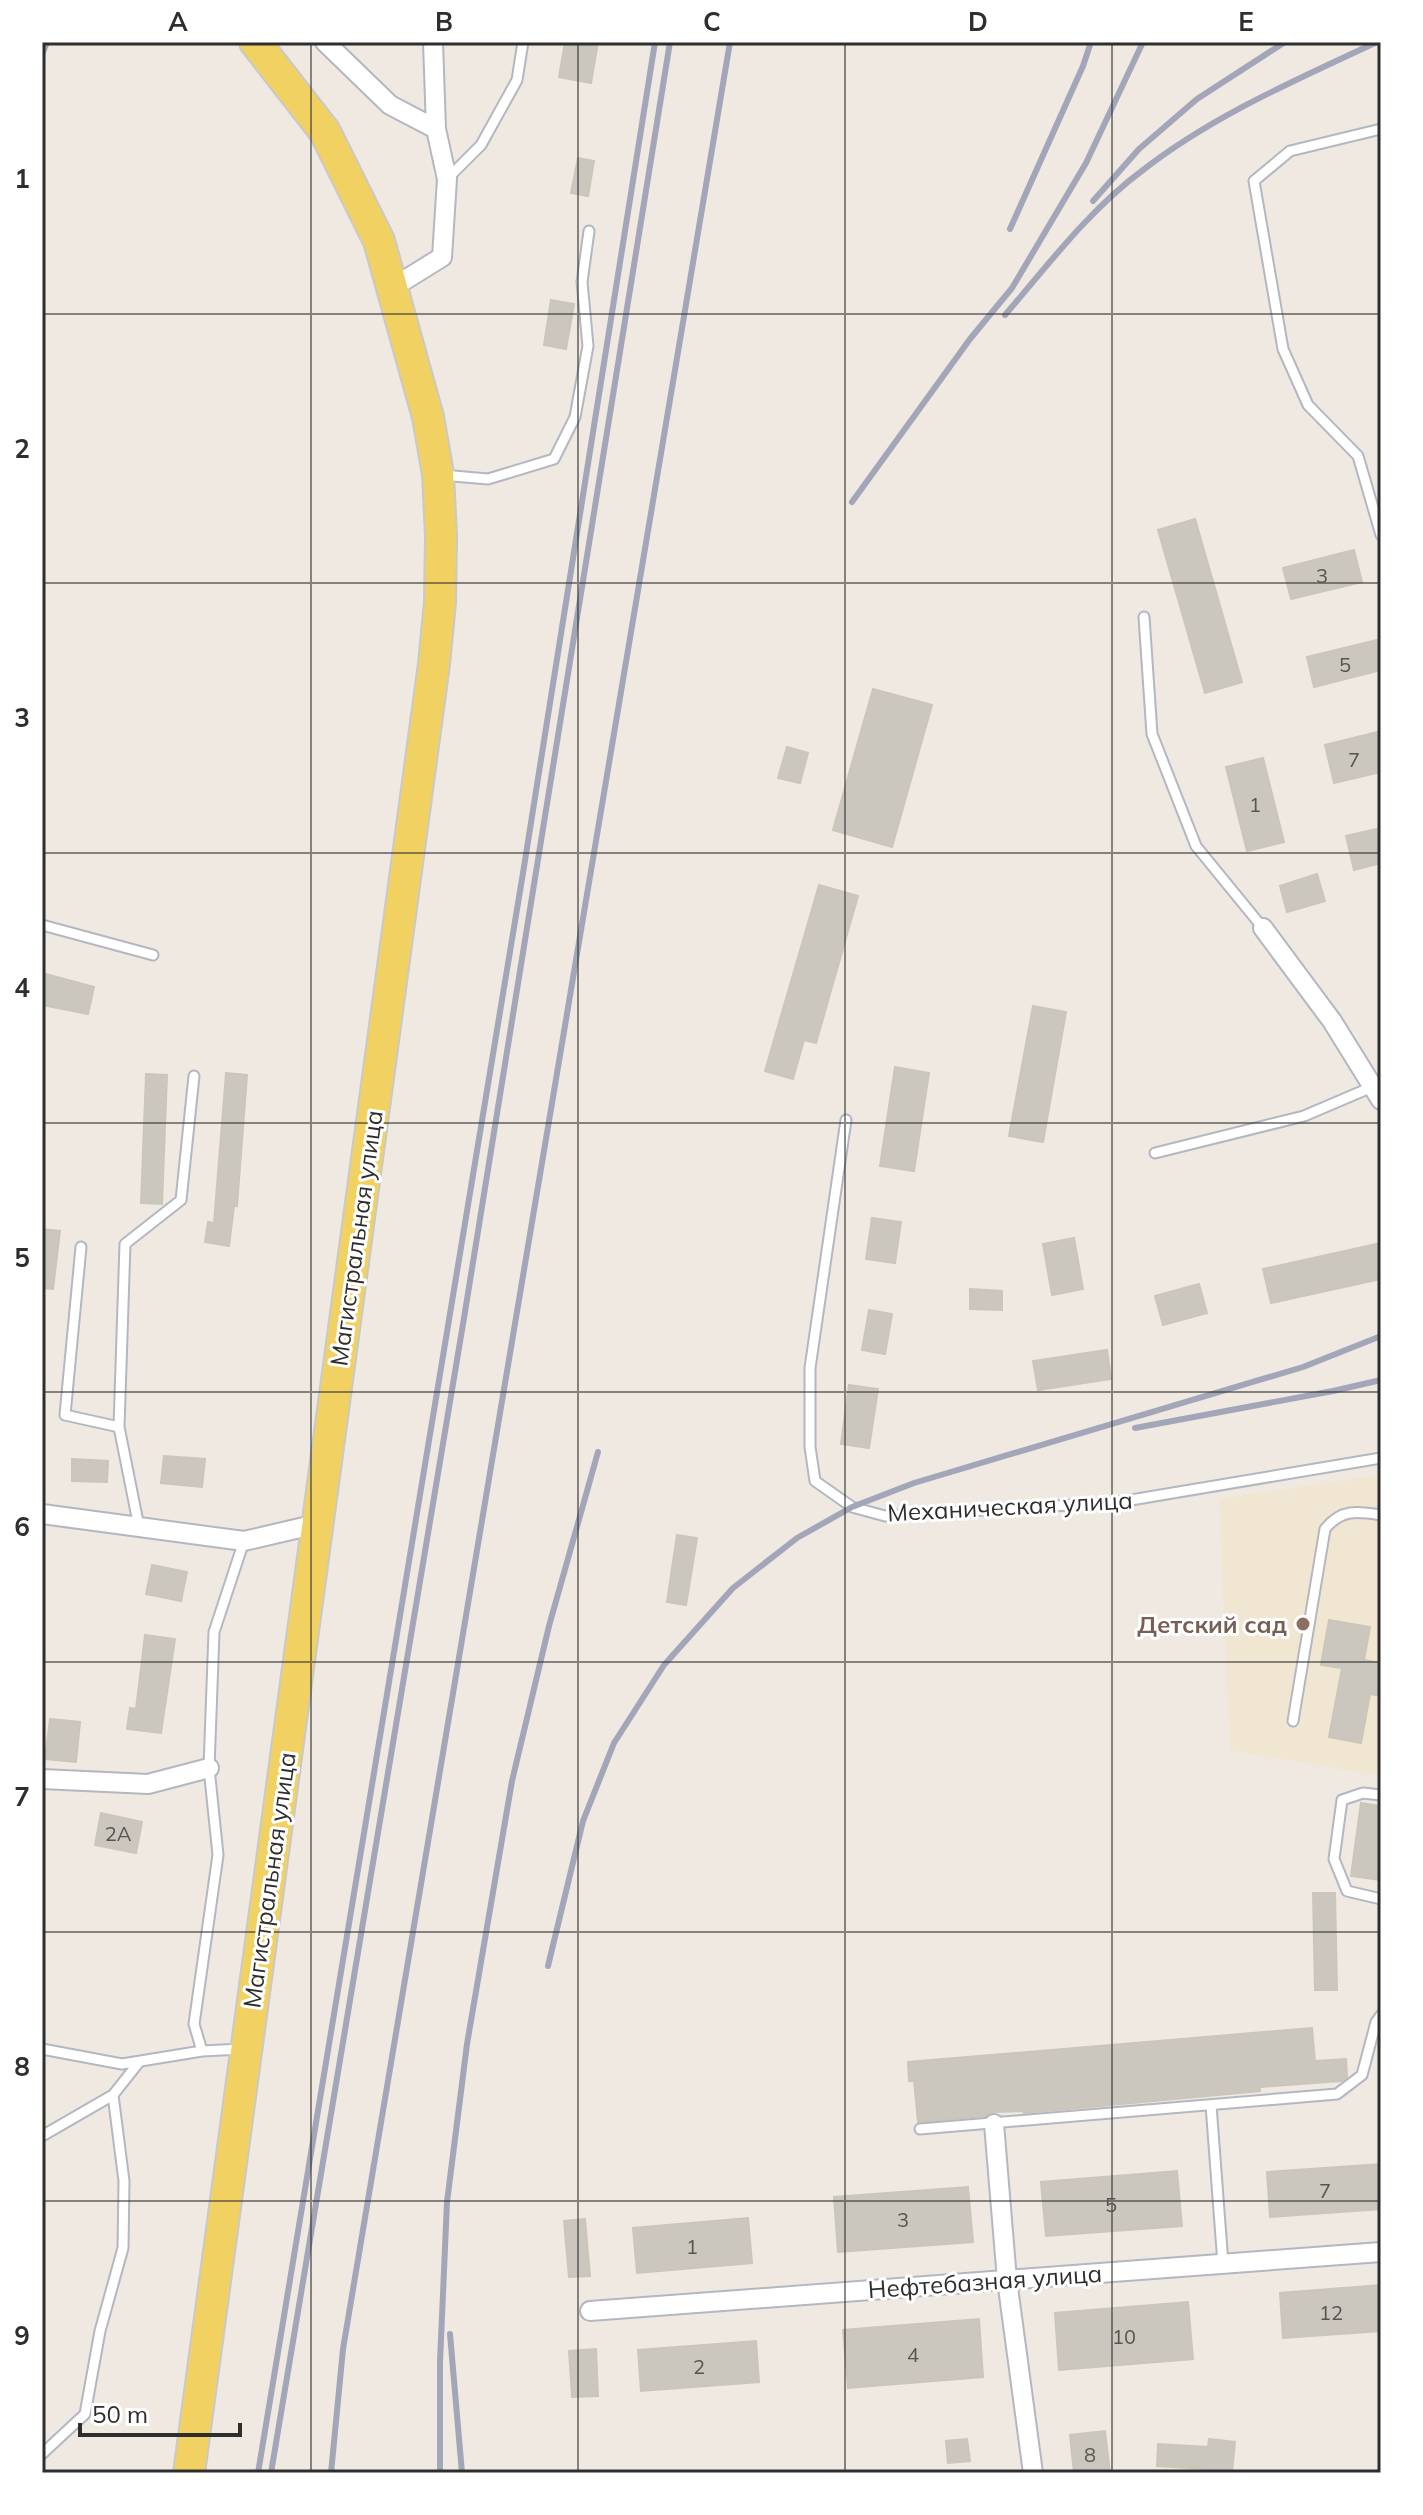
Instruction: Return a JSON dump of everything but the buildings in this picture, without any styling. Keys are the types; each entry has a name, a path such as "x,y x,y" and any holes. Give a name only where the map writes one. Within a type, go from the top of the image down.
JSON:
{"main road":[{"name":"Магистральная улица","path":"189,2473 434,664 441,549 438,474 428,417 379,241 325,132 255,42"}],"street":[{"path":"325,42 390,105 436,129"},
{"path":"392,288 442,257 447,179 436,129 433,42"},
{"path":"1263,928 1332,1021 1376,1093"},
{"path":"42,1514 244,1541 317,1524"},
{"path":"42,1779 148,1784 209,1768"},
{"path":"994,2124 1007,2280 1033,2473"},
{"name":"Нефтебазная улица","path":"590,2311 1381,2252"}],"lane":[{"path":"447,179 481,145 517,80 523,42"},
{"path":"1381,129 1290,151 1254,181 1283,349 1308,405 1358,456 1381,535"},
{"path":"438,474 488,479 554,459 575,417 588,346 582,282 589,231"},
{"path":"1144,617 1152,734 1196,846 1263,928"},
{"path":"42,925 153,955"},
{"path":"139,1527 119,1427 125,1244 181,1200 194,1076"},
{"path":"1155,1153 1304,1116 1376,1093"},
{"name":"Механическая улица","path":"846,1120 810,1368 810,1447 815,1481 852,1507 885,1516 1119,1502 1381,1458"},
{"path":"81,1247 65,1415 119,1427"},
{"path":"1293,1721 1325,1529 1334,1518 1350,1512 1381,1515"},
{"path":"202,2051 194,2024 218,1855 209,1768 214,1632 244,1541"},
{"path":"1381,1795 1363,1793 1342,1800 1334,1859 1347,1891 1381,1899"},
{"path":"920,2129 1337,2094 1362,2075 1376,2022 1381,2015"},
{"path":"42,2049 122,2064 202,2051 246,2049"},
{"path":"42,2136 113,2095 140,2061"},
{"path":"42,2454 85,2414 100,2331 123,2248 124,2181 113,2095"},
{"path":"1211,2105 1223,2264"}],"shaded area":[{"name":"Детский сад","path":"1381,1475 1381,1776 1230,1750 1219,1499"}],"railway":[{"path":"42,55 47,42"},
{"path":"258,2473 523,873 655,42"},
{"path":"271,2473 464,1318 670,42"},
{"path":"331,2473 343,2349 730,42"},
{"path":"1010,229 1091,42"},
{"path":"852,502 970,339 1012,288 1086,163 1143,42"},
{"path":"1093,201 1139,149 1197,99 1285,42"},
{"path":"1005,315 1087,220 1123,186 1170,150 1227,115 1377,42"},
{"path":"548,1966 583,1821 614,1743 664,1665 733,1588 797,1538 852,1507 914,1483 1303,1367 1381,1336"},
{"path":"1135,1428 1381,1380"},
{"path":"440,2473 440,2362 447,2202 467,2044 512,1781 549,1626 598,1452"},
{"path":"450,2334 462,2473"}],"place":[{"name":"Детский сад","path":"1303,1624"}]}
